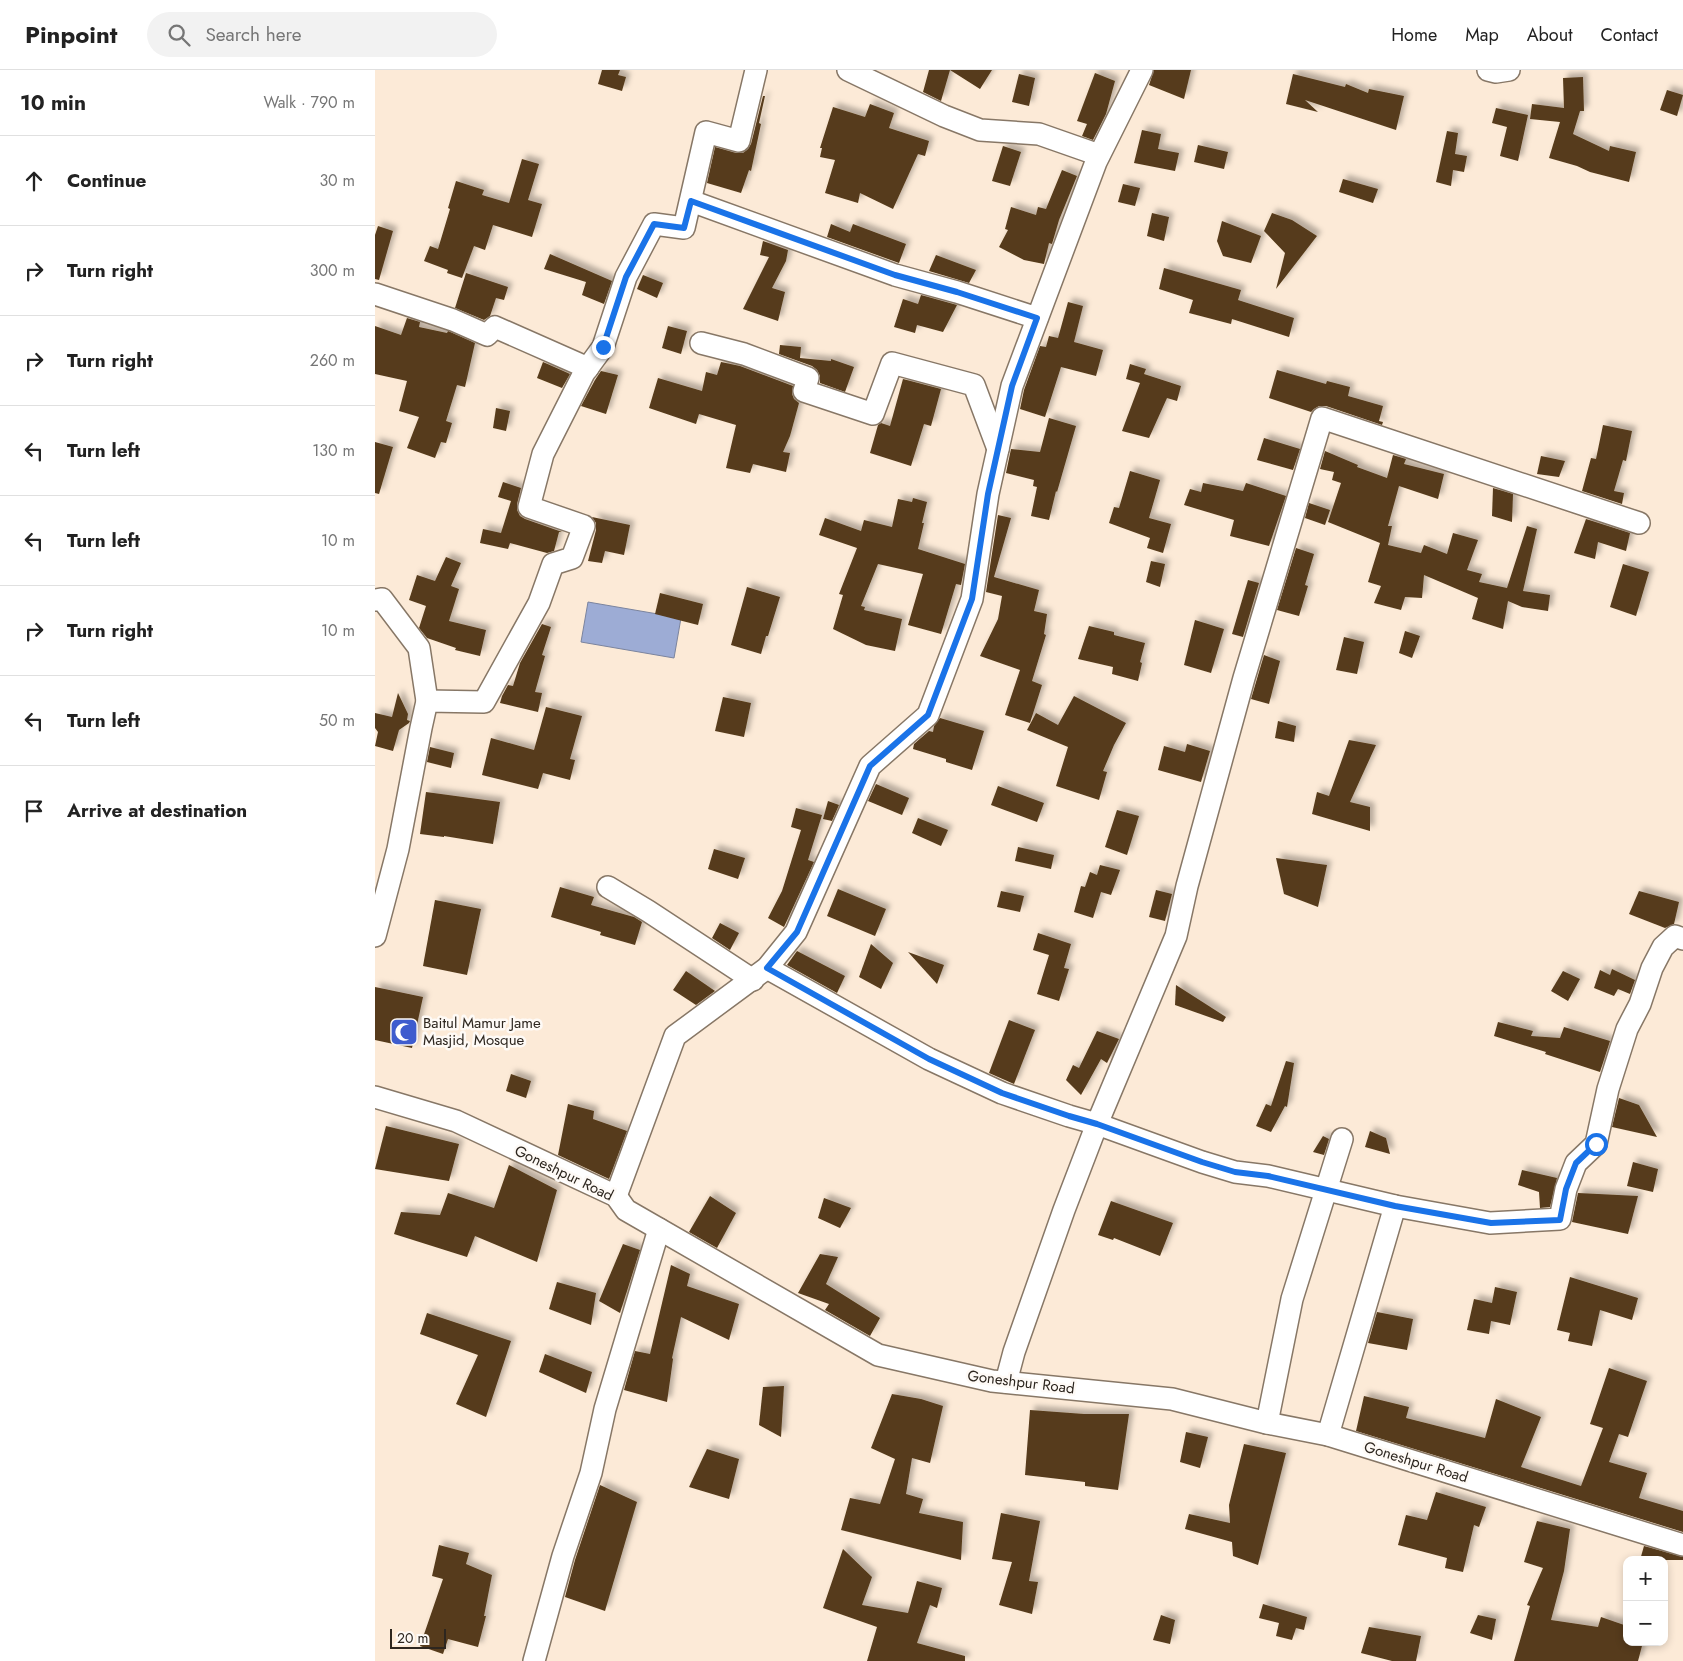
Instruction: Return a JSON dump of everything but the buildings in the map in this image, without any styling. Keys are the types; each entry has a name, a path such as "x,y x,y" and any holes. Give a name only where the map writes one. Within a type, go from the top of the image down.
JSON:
{"street":[{"path":"427,701 484,702 539,604 553,564 572,558 584,526 529,507 543,454 588,368 603,347 626,277 654,224 684,228 706,132 739,141 756,70"},
{"path":"848,70 944,116 980,130 1039,134 1099,155"},
{"path":"615,1196 675,1036 760,974 797,932 870,766 928,715 972,599 988,494 1012,386 1099,155 1142,70"},
{"path":"1488,70 1496,72 1509,70"},
{"path":"691,201 895,275 957,292 1037,318"},
{"path":"375,294 453,320 487,335 495,327 588,368"},
{"path":"701,343 744,354 808,378 804,391 873,414 893,363 974,385 998,449"},
{"path":"1006,1382 1014,1352 1064,1210 1097,1124 1176,936 1190,876 1244,678 1322,418 1639,522"},
{"path":"375,600 382,599 419,648 427,701 397,849 375,936"},
{"path":"608,887 760,974 1002,1093 1235,1172 1268,1176 1395,1206 1491,1223 1560,1220 1566,1189 1576,1163 1596,1144 1608,1089 1627,1029 1640,1004 1652,968 1663,947 1675,936 1683,939"},
{"name":"Goneshpur Road","path":"375,1097 456,1122 615,1196 626,1210 878,1355 992,1381 1172,1398 1267,1423 1328,1435 1683,1544"},
{"path":"1267,1423 1292,1299 1342,1139"},
{"path":"1328,1435 1395,1206"},
{"path":"534,1661 563,1556 591,1473 605,1408 659,1229"}],"water":[{"path":"588,602 681,618 674,658 581,642"}],"place":[{"name":"Baitul Mamur Jame Masjid, Mosque","path":"404,1032"}],"route":[{"path":"603,347 626,277 654,224 684,228 691,201 895,275 957,292 1037,318 1012,386 988,494 972,599 928,715 870,766 797,932 767,968 929,1059 1002,1093 1235,1172 1268,1176 1395,1206 1491,1223 1560,1220 1566,1189 1576,1163 1596,1144"}]}
